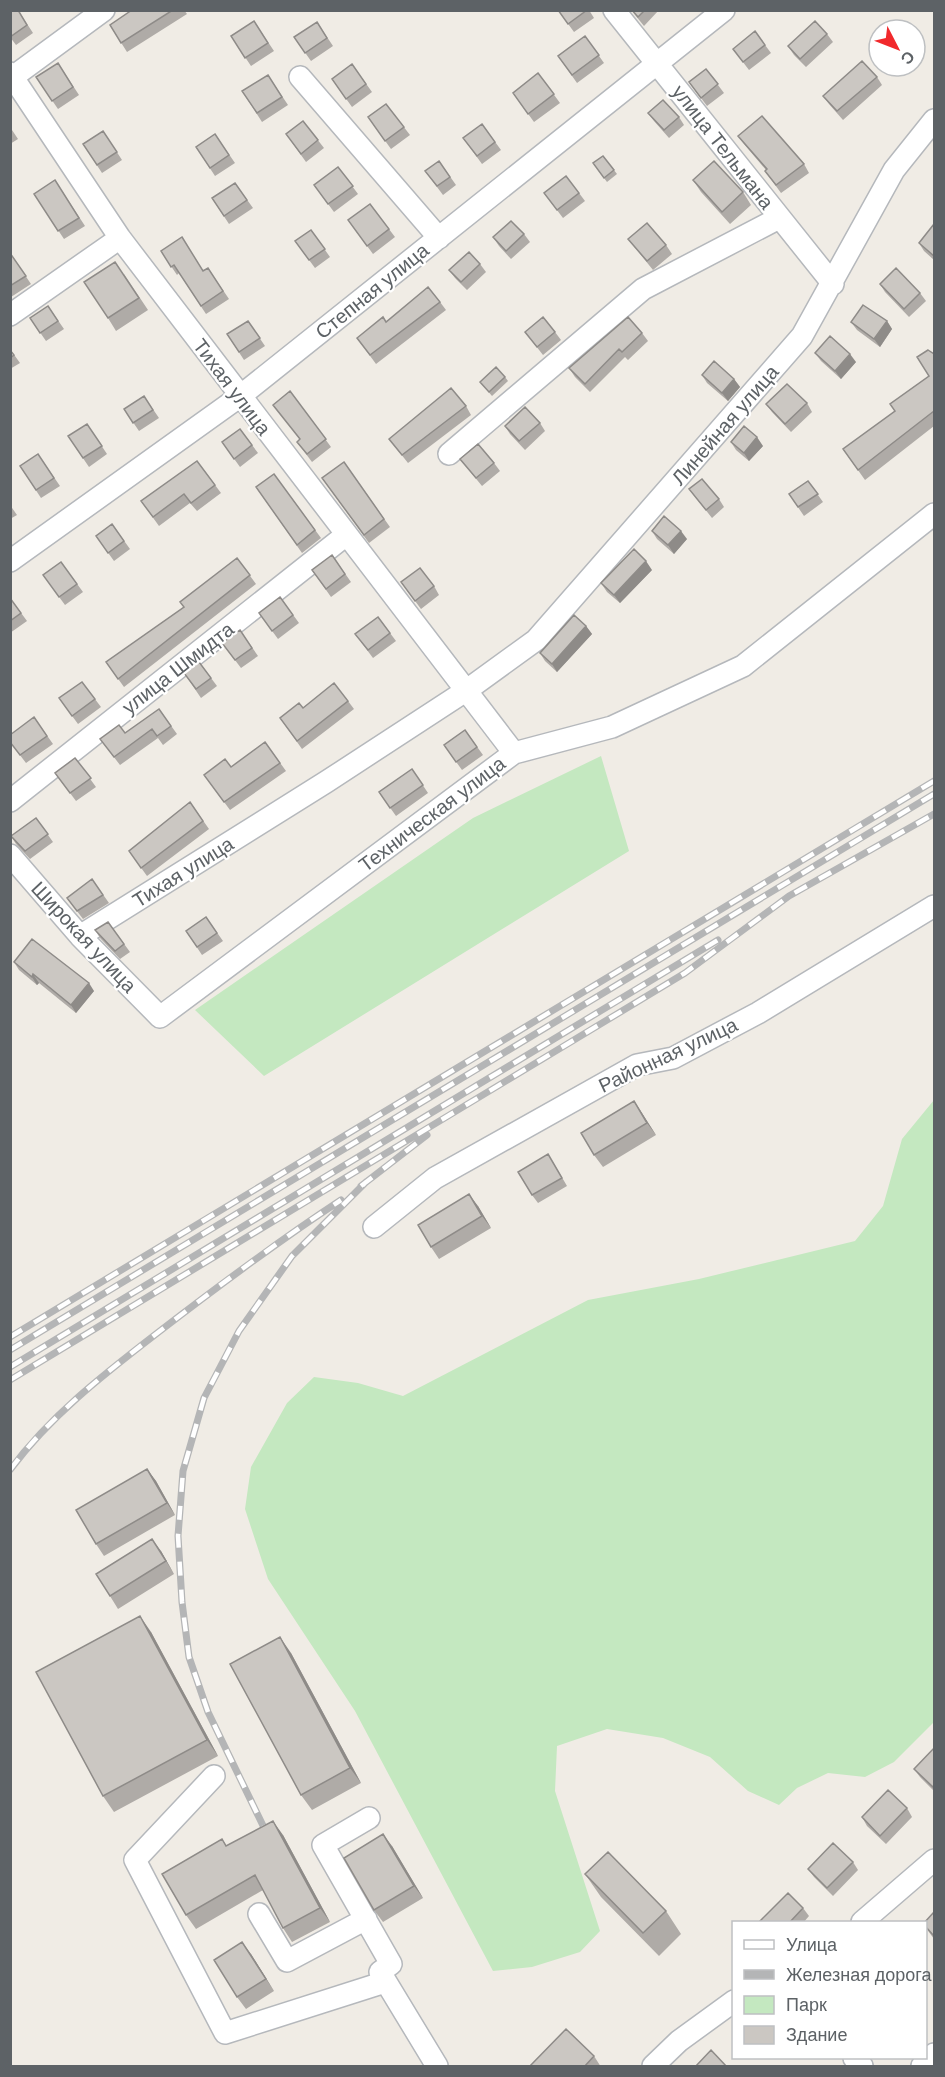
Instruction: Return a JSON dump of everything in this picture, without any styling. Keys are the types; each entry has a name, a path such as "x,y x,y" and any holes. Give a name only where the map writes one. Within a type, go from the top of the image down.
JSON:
{"street":[{"path":"11,76 104,10"},
{"name":"улица Тельмана","path":"614,10 833,284"},
{"name":"Степная улица","path":"10,561 240,398 724,10"},
{"name":"Тихая улица","path":"11,76 120,238 240,398 514,753"},
{"path":"300,77 439,238"},
{"name":"Линейная улица","path":"467,690 536,640 802,336 833,284 894,170 934,120"},
{"path":"449,454 643,289 779,218"},
{"path":"10,315 120,238"},
{"name":"Техническая улица","path":"160,1017 514,753 612,727 743,666 934,514"},
{"name":"улица Шмидта","path":"10,801 346,535"},
{"name":"Тихая улица","path":"80,936 467,690"},
{"name":"Широкая улица","path":"10,855 80,936 160,1017"},
{"name":"Районная улица","path":"374,1227 435,1178 637,1065 673,1058 758,1013 934,906"},
{"path":"214,1776 135,1860 225,2033 382,1977 392,1964 323,1845 369,1818"},
{"path":"864,1921 934,1860"},
{"path":"259,1914 287,1961 366,1919"},
{"path":"382,1977 437,2067"},
{"path":"653,2067 679,2042 732,2002"},
{"path":"922,2067 934,2054"}],"green space":[{"path":"601,756 629,851 264,1076 195,1010 473,818"},
{"path":"934,1100 934,1722 894,1762 865,1777 828,1773 797,1788 779,1805 748,1791 710,1757 663,1738 607,1729 557,1746 555,1791 600,1931 580,1952 532,1967 493,1971 355,1711 268,1579 245,1509 251,1467 287,1403 314,1377 358,1383 403,1396 588,1300 699,1279 855,1241 883,1206 902,1139"}],"building":[{"path":"10,10 18,10 27,25 10,37"},
{"path":"132,10 173,10 121,43 110,25"},
{"path":"558,10 587,10 568,24"},
{"path":"632,10 645,10 638,17"},
{"path":"254,21 268,43 245,58 231,36"},
{"path":"815,21 827,34 800,59 788,46"},
{"path":"317,22 327,38 305,53 294,37"},
{"path":"755,31 765,45 743,62 733,49"},
{"path":"585,36 599,55 572,75 558,56"},
{"path":"862,61 867,66 867,78 876,78 837,111 823,96"},
{"path":"58,63 73,87 52,101 36,77"},
{"path":"352,64 366,84 346,99 332,79"},
{"path":"706,69 718,84 701,98 689,82"},
{"path":"538,73 554,94 528,114 513,93"},
{"path":"268,75 282,97 257,113 242,91"},
{"path":"663,100 679,117 664,130 648,113"},
{"path":"386,104 404,127 385,141 368,117"},
{"path":"762,116 804,164 776,185 765,171 767,169 738,136"},
{"path":"303,121 318,140 301,154 286,134"},
{"path":"482,124 495,142 477,156 463,138"},
{"path":"103,131 117,152 97,165 83,144"},
{"path":"215,134 229,155 210,168 196,147"},
{"path":"603,156 614,170 604,178 593,163"},
{"path":"439,161 450,177 437,186 425,171"},
{"path":"714,161 743,192 722,212 693,180"},
{"path":"338,167 353,186 328,204 314,185"},
{"path":"566,176 579,193 557,210 544,193"},
{"path":"55,180 79,218 58,231 34,194"},
{"path":"235,183 247,200 224,216 212,198"},
{"path":"370,204 389,229 367,246 348,220"},
{"path":"511,221 524,234 506,251 493,237"},
{"path":"647,223 666,245 647,261 628,239"},
{"path":"934,224 934,256 919,243"},
{"path":"311,230 325,249 309,260 295,241"},
{"path":"182,237 203,271 208,268 223,291 201,306 174,265 171,267 161,251"},
{"path":"469,252 480,264 461,282 449,270"},
{"path":"10,253 26,276 10,286"},
{"path":"115,262 139,298 108,318 84,282"},
{"path":"896,268 920,293 904,309 880,284"},
{"path":"428,287 440,302 370,355 357,338 383,317 386,322"},
{"path":"863,305 887,321 874,339 851,322"},
{"path":"48,306 58,321 40,333 30,318"},
{"path":"543,317 555,332 537,347 525,332"},
{"path":"628,317 642,333 622,352 619,349 585,384 569,368"},
{"path":"248,321 260,338 239,352 227,334"},
{"path":"830,336 850,354 835,371 815,353"},
{"path":"928,350 934,354 934,411 858,470 843,449 895,411 890,404 929,376 917,357"},
{"path":"714,361 734,379 722,393 702,375"},
{"path":"496,367 505,377 489,392 480,382"},
{"path":"787,384 807,403 785,424 766,404"},
{"path":"451,388 466,406 402,455 389,439"},
{"path":"290,391 326,439 307,454 297,442 300,439 273,405"},
{"path":"144,396 153,410 133,423 124,409"},
{"path":"525,407 540,423 519,441 505,426"},
{"path":"87,424 102,446 83,458 68,436"},
{"path":"744,426 757,437 744,453 731,442"},
{"path":"240,429 252,445 234,459 222,442"},
{"path":"478,444 494,463 476,478 460,459"},
{"path":"38,454 54,478 36,490 20,466"},
{"path":"197,461 215,485 191,503 184,494 153,517 141,501"},
{"path":"344,462 384,519 364,535 322,478"},
{"path":"274,474 315,530 297,545 256,487"},
{"path":"702,479 719,499 706,510 689,489"},
{"path":"808,481 818,494 798,507 789,494"},
{"path":"664,516 681,531 668,545 652,531"},
{"path":"112,524 124,541 108,553 96,536"},
{"path":"634,549 646,561 614,595 601,583"},
{"path":"332,555 345,574 326,589 312,570"},
{"path":"237,558 250,575 118,679 106,662 184,607 180,602"},
{"path":"61,562 77,584 59,597 43,575"},
{"path":"420,568 434,586 415,601 401,582"},
{"path":"280,597 293,615 272,631 259,613"},
{"path":"10,598 21,613 10,621"},
{"path":"574,615 586,626 552,664 540,653"},
{"path":"378,617 390,633 368,650 355,634"},
{"path":"240,630 252,648 235,660 222,643"},
{"path":"199,662 211,678 196,689 184,673"},
{"path":"82,682 95,699 72,716 59,698"},
{"path":"334,683 348,701 297,741 280,718 299,703 303,708"},
{"path":"159,709 171,726 157,736 152,729 114,757 100,739 119,725 125,733"},
{"path":"34,717 47,736 20,755 10,742 10,735"},
{"path":"465,730 477,747 456,762 444,745"},
{"path":"265,742 280,763 224,802 204,775 225,759 231,767"},
{"path":"75,758 91,778 70,793 55,773"},
{"path":"412,769 423,785 390,808 379,792"},
{"path":"190,802 203,821 141,868 129,851"},
{"path":"36,818 48,834 25,851 11,836"},
{"path":"92,879 103,895 77,911 67,898"},
{"path":"206,917 217,933 197,947 186,931"},
{"path":"108,922 124,944 115,951 95,930"},
{"path":"32,939 89,983 71,1005 33,974 32,977 14,962"},
{"path":"634,1101 647,1123 594,1155 581,1133"},
{"path":"548,1154 562,1178 532,1195 518,1172"},
{"path":"469,1194 482,1216 431,1247 418,1225"},
{"path":"147,1469 167,1503 96,1544 76,1510"},
{"path":"152,1539 166,1561 110,1596 96,1574"},
{"path":"140,1616 207,1740 103,1796 36,1672"},
{"path":"280,1637 350,1768 301,1795 230,1664"},
{"path":"934,1748 934,1785 933,1787 914,1769"},
{"path":"888,1790 907,1808 880,1836 862,1817"},
{"path":"273,1821 320,1908 283,1928 255,1875 186,1915 162,1874 222,1839 226,1846"},
{"path":"383,1834 414,1886 374,1910 344,1858"},
{"path":"833,1843 853,1862 827,1888 808,1869"},
{"path":"608,1852 666,1911 643,1933 585,1874"},
{"path":"788,1893 803,1908 791,1921 760,1921"},
{"path":"934,1912 934,1936 927,1928 926,1921"},
{"path":"242,1942 266,1979 237,1997 214,1960"},
{"path":"566,2029 594,2056 584,2067 529,2067"},
{"path":"711,2050 727,2067 695,2067"}],"railway":[{"path":"10,1337 934,781"},
{"path":"10,1350 934,794"},
{"path":"10,1380 685,973 789,896 934,814"},
{"path":"10,1367 718,940"},
{"path":"361,1186 427,1135"},
{"path":"269,1838 208,1712 189,1657 182,1602 178,1536 183,1471 204,1398 239,1331 292,1256 366,1182"},
{"path":"10,1470 60,1414 116,1365 247,1265 341,1200"}]}
